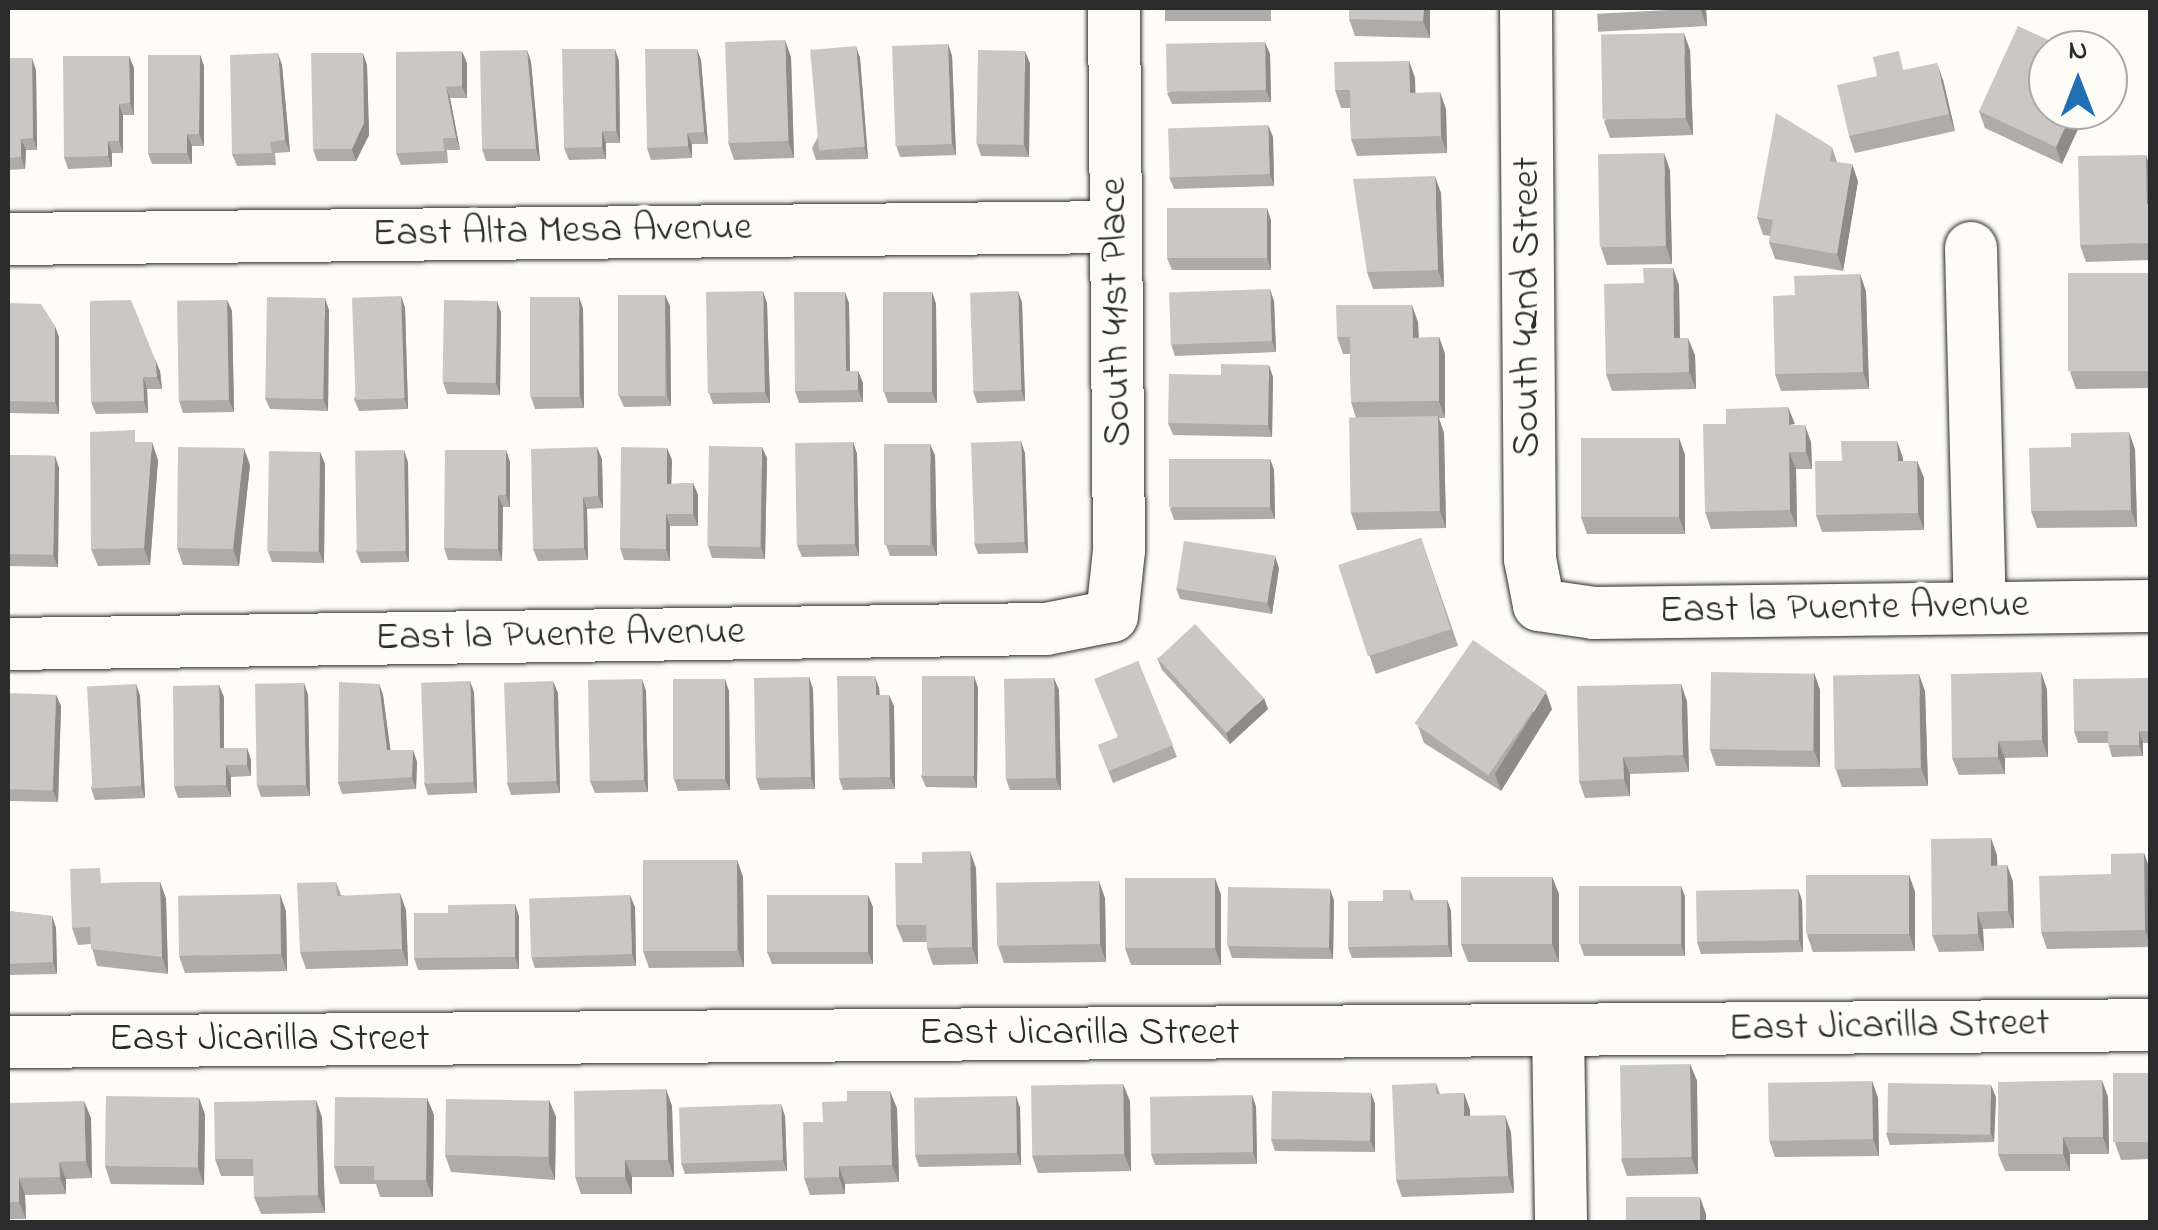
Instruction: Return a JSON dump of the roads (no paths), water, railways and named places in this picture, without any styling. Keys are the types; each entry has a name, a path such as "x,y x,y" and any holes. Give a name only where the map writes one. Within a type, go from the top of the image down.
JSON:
{"street":[{"name":"South 41st Place","path":"1112,616 1114,8"},
{"name":"South 42nd Street","path":"1526,8 1530,559 1539,605"},
{"name":"East Alta Mesa Avenue","path":"8,238 1116,227"},
{"path":"1971,248 1980,606"},
{"name":"East la Puente Avenue","path":"1539,605 1594,613 2150,606"},
{"name":"East la Puente Avenue","path":"8,644 1046,630 1112,616"},
{"name":"East Jicarilla Street","path":"8,1042 2150,1025"},
{"path":"1558,1030 1561,1222"}]}
